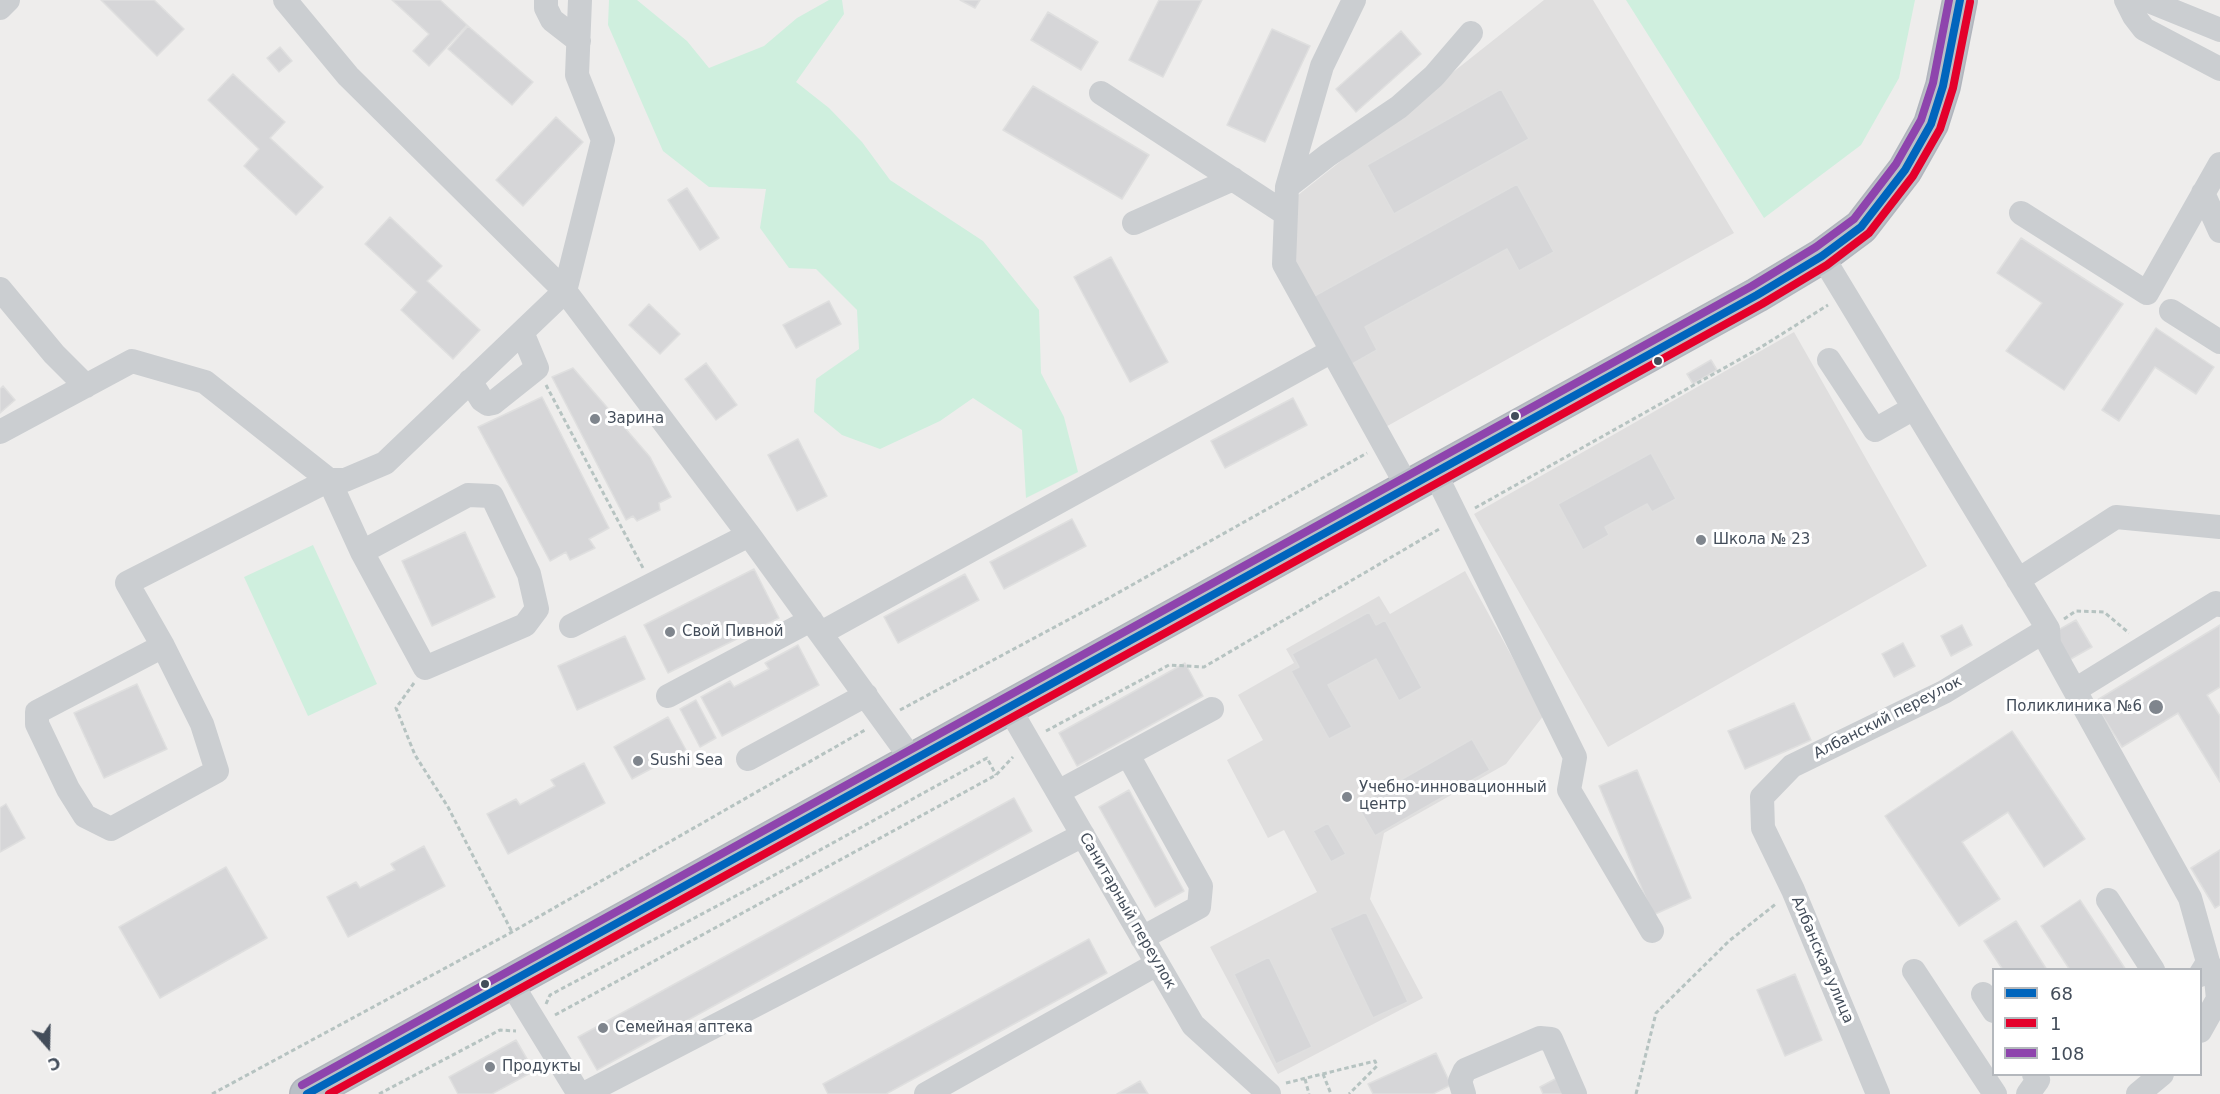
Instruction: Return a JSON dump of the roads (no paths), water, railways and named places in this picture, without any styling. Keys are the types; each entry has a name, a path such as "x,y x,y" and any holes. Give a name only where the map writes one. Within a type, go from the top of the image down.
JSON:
{"highway":[{"path":"307,1094 1757,295 1822,256 1861,227 1905,170 1931,124 1943,86 1960,0"}],"street":[{"path":"0,8 8,0"},
{"path":"285,0 348,76 565,291 749,535 913,761"},
{"path":"546,0 546,8 552,20 579,41"},
{"path":"163,646 37,712 37,724 68,789 86,816 111,829 217,771 202,724 163,646 127,583 329,480 345,480 385,463 565,291 603,140 577,75 580,0"},
{"path":"1354,0 1322,66 1287,187 1284,264 1332,351 1420,479 1457,518 1575,757 1569,790 1652,931"},
{"path":"2126,0 2144,29 2220,69"},
{"path":"2146,0 2220,30"},
{"path":"1287,187 1320,161 1399,107 1434,76 1471,33"},
{"path":"1101,93 1286,213"},
{"path":"2021,213 2147,293 2220,164"},
{"path":"1134,223 1233,179"},
{"path":"2204,193 2220,231"},
{"path":"1822,256 2048,629 2049,644 2190,898 2216,979 2218,999 2202,1027"},
{"path":"0,289 54,354 86,386"},
{"path":"2171,311 2220,342"},
{"path":"470,381 482,400 488,404 493,403 537,368 522,332"},
{"path":"668,696 816,627 1332,351"},
{"path":"1829,360 1875,430 1914,408"},
{"path":"0,432 132,361 205,382 329,480 362,552 425,668 525,625 537,609 529,574 492,496 468,495 362,552"},
{"path":"2018,580 2116,517 2220,527"},
{"path":"571,626 749,535"},
{"path":"2075,690 2216,603 2220,605"},
{"name":"Албанский переулок","path":"1763,828 1762,797 1792,766 1944,692 2048,629"},
{"path":"748,759 866,695"},
{"name":"Санитарный переулок","path":"1009,708 1193,1025 1266,1092"},
{"path":"1058,792 1212,709"},
{"path":"1128,755 1201,886 1199,907 1142,938"},
{"name":"Албанская улица","path":"1763,828 1793,890 1878,1094"},
{"path":"584,1094 1083,836"},
{"path":"2108,900 2152,968"},
{"path":"926,1094 1157,964"},
{"path":"1914,970 1995,1094"},
{"path":"511,983 579,1094"},
{"path":"1464,1094 1460,1081 1465,1070 1540,1038 1551,1039 1575,1094"},
{"path":"2028,1094 2038,1080 2035,1076"},
{"path":"2138,1094 2160,1076"}],"place":[{"name":"Зарина","path":"595,419"},
{"name":"Школа № 23","path":"1701,540"},
{"name":"Свой Пивной","path":"670,632"},
{"name":"Поликлиника №6","path":"2156,707"},
{"name":"Sushi Sea","path":"638,761"},
{"name":"Учебно-инновационный центр","path":"1347,797"},
{"name":"Семейная аптека","path":"603,1028"},
{"name":"Продукты","path":"490,1067"}]}
